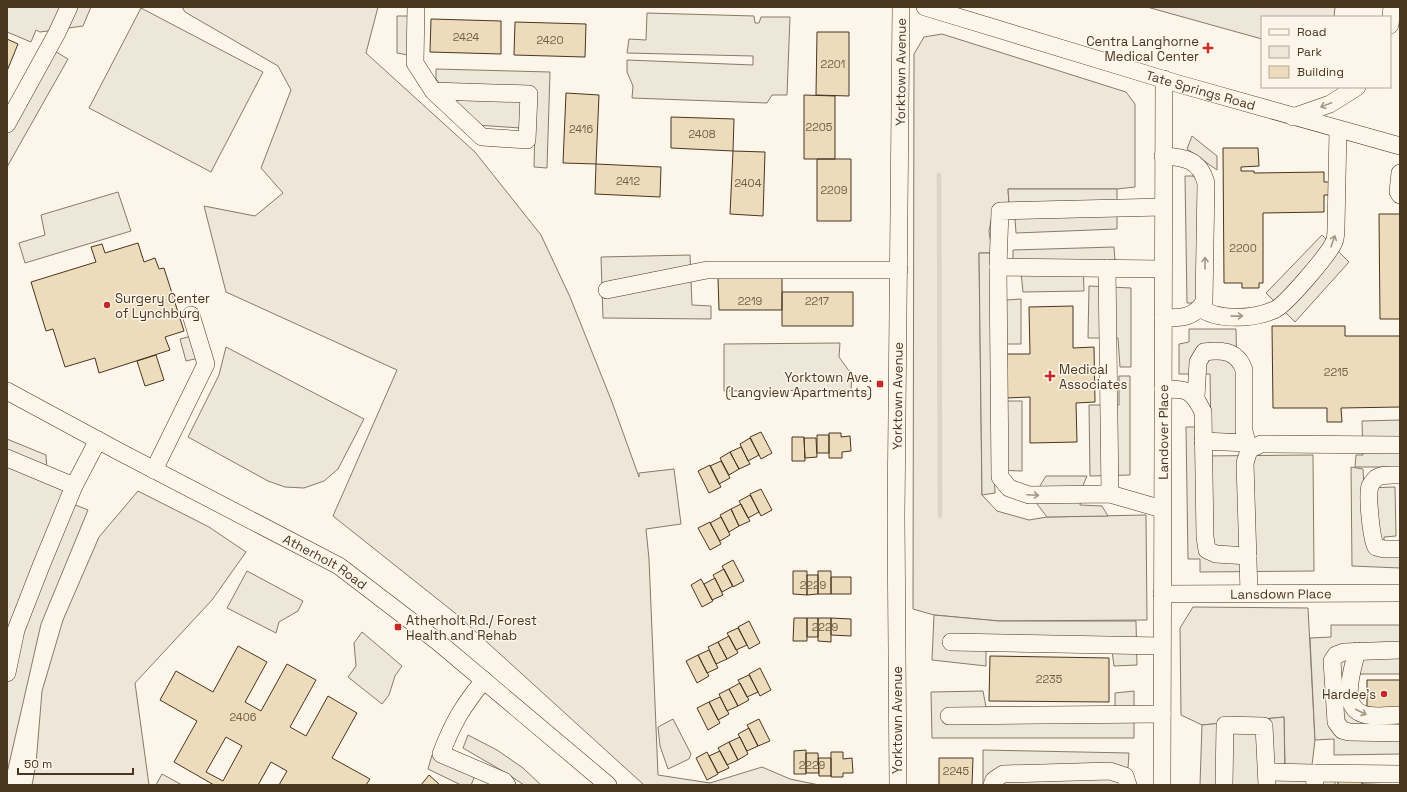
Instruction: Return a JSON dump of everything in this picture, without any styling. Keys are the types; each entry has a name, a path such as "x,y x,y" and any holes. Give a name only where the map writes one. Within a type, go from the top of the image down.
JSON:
{"street":[{"path":"7,124 57,33 69,7"},
{"path":"416,7 415,63 433,91 482,137 527,140 529,94 433,91"},
{"name":"Yorktown Avenue","path":"898,785 896,504 901,7"},
{"name":"Tate Springs Road","path":"925,7 1293,117 1400,146"},
{"name":"Landover Place","path":"1162,785 1164,79"},
{"path":"1293,117 1330,104 1355,88"},
{"path":"1164,156 1176,156 1187,160 1196,164 1203,171 1206,183 1202,305 1207,313 1218,316 1261,314 1275,310 1286,301 1335,242 1338,130"},
{"path":"1400,173 1398,192 1400,195"},
{"path":"1162,509 1110,494 1029,495 1009,488 1000,477 998,267 1000,211 1163,207"},
{"path":"998,267 1163,269"},
{"path":"1107,268 1110,494"},
{"path":"607,290 707,270 899,270"},
{"path":"1163,318 1180,318 1192,315 1202,305"},
{"path":"154,470 206,364 191,315"},
{"path":"1248,556 1216,554 1207,550 1205,537 1203,412 1196,397 1198,362 1204,352 1216,350 1233,353 1242,363 1244,370 1244,431 1248,447 1245,463 1248,556 1249,593"},
{"path":"1163,389 1183,389 1196,397"},
{"name":"Atherholt Road","path":"7,391 154,470 339,566 437,641 608,785"},
{"path":"7,673 16,630 74,486 98,440"},
{"path":"1203,441 1248,447 1261,444 1400,445"},
{"path":"7,458 74,486"},
{"path":"1400,475 1382,476 1376,478 1370,485 1372,539 1376,547 1384,549 1400,549"},
{"name":"Lansdown Place","path":"1162,594 1400,593"},
{"path":"951,642 1162,646"},
{"path":"1400,650 1344,652 1336,655 1332,661 1336,722 1342,730 1349,732 1400,733"},
{"path":"1357,651 1350,685 1349,696 1352,704 1364,714 1400,715"},
{"path":"484,680 464,705 452,725 441,754 485,779 504,781 507,785"},
{"path":"949,716 1162,714"},
{"path":"1224,785 1224,725 1264,726 1267,778 1315,779 1400,774"},
{"path":"992,785 997,777 1007,773 1110,770 1125,776 1128,785"}],"green space":[{"path":"182,7 378,7 366,53 475,152 541,235 570,297 612,402 639,477 639,473 674,469 681,524 646,529 649,559 658,775 710,783 762,767 790,779 819,785 644,785 455,613 333,516 397,370 226,292 204,206 255,216 283,193 261,168 291,90 278,66 185,12"},
{"path":"942,34 1126,92 1135,104 1135,187 1117,189 1008,189 1009,204 993,211 989,231 992,253 979,253 982,495 997,511 1029,520 1047,517 1146,515 1147,620 999,621 934,615 913,609 914,54 924,37"},
{"path":"138,491 209,527 246,552 212,600 135,683 149,785 32,785 36,764 42,691 63,620 99,537"},
{"path":"1193,607 1308,608 1315,740 1312,765 1285,765 1284,717 1202,725 1181,715 1180,628"},
{"path":"673,719 691,754 689,759 668,769 660,746 658,727"}],"shaded area":[{"path":"7,7 91,7 83,26 40,32 36,30 31,42 7,32"},
{"path":"1147,7 1335,7 1334,16 1261,16 1261,39"},
{"path":"141,8 263,72 211,172 89,108"},
{"path":"647,13 754,16 755,23 759,23 761,17 790,17 787,95 772,95 767,103 632,98 633,86 627,72 627,60 753,65 753,56 627,53 629,39 646,40"},
{"path":"397,16 409,16 408,55 397,53"},
{"path":"43,44 68,59 7,167 7,108"},
{"path":"436,69 550,72 547,168 534,167 535,129 476,125 436,79"},
{"path":"1192,136 1217,156 1217,170 1187,149"},
{"path":"1185,176 1198,176 1199,303 1187,303"},
{"path":"1008,189 1117,189 1117,229 1016,233 1015,219 1009,204"},
{"path":"118,192 131,231 25,263 19,243 45,235 41,215"},
{"path":"1322,235 1349,262 1295,322 1266,293"},
{"path":"1114,247 1115,261 1083,262 1084,291 1023,292 1020,263 1013,263 1013,250"},
{"path":"979,253 992,253 991,301 1021,299 1021,344 1002,344 1003,401 1022,401 1022,471 994,470 995,493 982,495"},
{"path":"690,255 692,305 711,306 711,319 603,318 601,257"},
{"path":"1089,286 1131,288 1131,367 1120,367 1118,338 1088,338"},
{"path":"1189,329 1236,329 1238,434 1211,434 1210,374 1179,374 1179,344 1189,342"},
{"path":"192,336 199,358 186,361 180,339"},
{"path":"840,343 839,357 852,375 851,390 724,391 724,344"},
{"path":"226,347 364,419 338,469 324,481 304,488 285,487 268,481 188,437 219,375"},
{"path":"1119,376 1130,376 1130,475 1090,476 1089,405 1119,405"},
{"path":"1400,420 1400,467 1355,467 1356,455 1363,455 1362,421"},
{"path":"1186,427 1199,427 1199,456 1313,455 1314,571 1200,572 1200,559 1188,559"},
{"path":"7,439 46,455 47,471 73,504 88,510 41,624 7,773"},
{"path":"1351,467 1363,469 1364,488 1395,487 1396,536 1384,537 1385,556 1400,555 1400,568 1352,566"},
{"path":"1046,476 1087,476 1082,488 1080,505 1102,506 1108,516 1047,517 1037,504 1038,489"},
{"path":"247,571 303,601 298,611 279,622 276,633 227,608"},
{"path":"934,615 999,621 1136,621 1137,665 1114,666 1112,651 986,651 986,666 932,660"},
{"path":"1331,625 1400,625 1400,674 1346,674 1345,698 1400,723 1400,754 1334,755 1334,739 1315,740 1310,638 1331,637"},
{"path":"362,632 402,666 395,676 389,695 382,704 348,677 356,666 354,643"},
{"path":"983,691 986,707 1115,707 1115,693 1134,691 1134,738 932,738 931,692"},
{"path":"1284,717 1285,779 1335,781 1335,785 1200,785 1202,725"},
{"path":"468,735 497,750 523,768 541,785 524,785 463,748"},
{"path":"983,750 1129,753 1128,768 1133,785 983,785"},
{"path":"432,755 475,776 471,785 461,785 428,769"},
{"path":"162,774 182,785 156,785"}],"building":[{"path":"431,19 501,21 501,54 430,52"},
{"path":"515,22 586,24 585,57 514,55"},
{"path":"817,32 849,32 849,96 816,95"},
{"path":"7,39 18,44 7,71"},
{"path":"566,93 599,95 596,164 563,163"},
{"path":"804,95 835,96 835,159 804,159"},
{"path":"671,117 734,119 733,151 671,148"},
{"path":"1223,148 1258,148 1259,166 1241,167 1241,171 1254,171 1254,173 1324,172 1324,182 1331,182 1331,195 1324,195 1324,212 1263,213 1263,283 1259,283 1259,288 1242,288 1242,283 1224,283"},
{"path":"733,151 765,152 763,216 730,214"},
{"path":"817,159 851,159 851,221 817,221"},
{"path":"596,164 661,167 660,197 595,194"},
{"path":"1379,214 1400,214 1400,319 1380,319"},
{"name":"Surgery Center of Lynchburg","path":"138,243 144,262 155,258 159,269 164,268 184,331 165,337 170,350 99,373 95,358 65,367 53,329 46,331 31,282 96,262 91,247 102,244 105,253"},
{"path":"718,278 782,278 782,310 719,310"},
{"path":"782,292 853,292 853,326 782,326"},
{"name":"Medical Associates","path":"1073,306 1073,348 1094,347 1095,402 1076,403 1077,442 1030,443 1030,397 1006,398 1006,354 1030,354 1029,307"},
{"path":"1272,326 1345,326 1345,336 1400,336 1400,407 1341,408 1342,422 1327,422 1327,408 1273,408"},
{"path":"156,355 164,380 145,386 137,361"},
{"path":"761,432 772,453 761,459 750,437"},
{"path":"829,433 841,433 841,437 850,436 851,451 842,452 842,458 829,458"},
{"path":"817,435 829,435 829,453 817,453"},
{"path":"792,437 804,437 805,461 792,461"},
{"path":"750,438 759,455 748,461 740,444"},
{"path":"804,438 816,438 817,457 805,458"},
{"path":"741,447 750,464 739,469 730,452"},
{"path":"730,452 739,469 729,475 720,458"},
{"path":"721,461 730,478 719,484 710,466"},
{"path":"710,465 721,487 709,493 698,471"},
{"path":"761,489 772,510 761,516 750,494"},
{"path":"750,495 759,512 748,518 739,501"},
{"path":"741,504 750,521 739,526 731,509"},
{"path":"731,509 739,526 729,532 720,515"},
{"path":"721,517 730,535 720,541 710,523"},
{"path":"710,522 721,544 710,550 698,528"},
{"path":"733,560 744,581 733,587 722,566"},
{"path":"724,569 733,586 722,592 713,575"},
{"path":"793,571 807,571 807,595 793,594"},
{"path":"818,571 831,571 831,594 818,594"},
{"path":"807,575 818,575 818,594 807,595"},
{"path":"831,577 851,577 851,594 831,594"},
{"path":"715,578 723,595 712,600 704,584"},
{"path":"701,579 713,601 702,607 691,585"},
{"path":"794,618 807,618 807,641 793,641"},
{"path":"807,618 818,618 818,637 807,637"},
{"path":"818,618 831,618 831,642 818,641"},
{"path":"831,618 851,619 851,636 831,635"},
{"path":"749,621 760,643 749,649 738,627"},
{"path":"738,628 747,645 736,650 727,633"},
{"path":"729,636 738,653 727,659 718,642"},
{"path":"718,642 727,659 716,664 708,647"},
{"path":"238,646 267,662 245,702 261,711 287,664 316,680 290,727 306,736 328,696 357,713 332,758 370,779 366,785 279,785 287,771 271,762 258,785 214,785 174,762 197,721 160,700 176,671 213,692","holes":["226,737 242,746 223,781 206,772"]},
{"path":"709,650 718,668 707,673 698,655"},
{"path":"698,655 709,676 697,683 686,661"},
{"path":"990,656 1109,658 1109,702 989,701"},
{"path":"760,668 771,690 760,696 749,674"},
{"path":"749,675 758,692 747,697 738,680"},
{"name":"Hardee's","path":"1367,680 1400,680 1400,708 1367,708"},
{"path":"740,683 749,700 738,706 729,689"},
{"path":"729,689 738,706 727,711 719,694"},
{"path":"720,697 729,714 718,720 709,702"},
{"path":"709,702 720,723 708,730 697,708"},
{"path":"759,719 770,741 758,746 747,725"},
{"path":"749,728 758,746 747,751 738,734"},
{"path":"740,737 748,754 738,760 729,742"},
{"path":"729,742 738,760 727,765 718,748"},
{"path":"806,750 806,774 794,774 794,751"},
{"path":"720,751 729,768 718,773 709,756"},
{"path":"707,752 718,774 707,780 696,758"},
{"path":"831,752 843,752 843,759 852,758 853,773 843,773 843,777 831,777"},
{"path":"806,753 818,753 819,773 806,773"},
{"path":"818,758 831,758 831,776 819,776"},
{"path":"939,758 973,758 972,785 939,785"},
{"path":"429,775 440,785 421,785"},
{"path":"1362,779 1362,784 1400,785 1338,785 1338,780"}],"waterway":[{"path":"939,175 940,516"}],"place":[{"name":"Centra Langhorne Medical Center","path":"1208,48"},
{"name":"Surgery Center of Lynchburg","path":"107,305"},
{"name":"Medical Associates","path":"1050,376"},
{"name":"Yorktown Ave. (Langview Apartments)","path":"880,384"},
{"name":"Atherholt Rd./ Forest Health and Rehab","path":"398,627"},
{"name":"Hardee's","path":"1384,694"}]}
